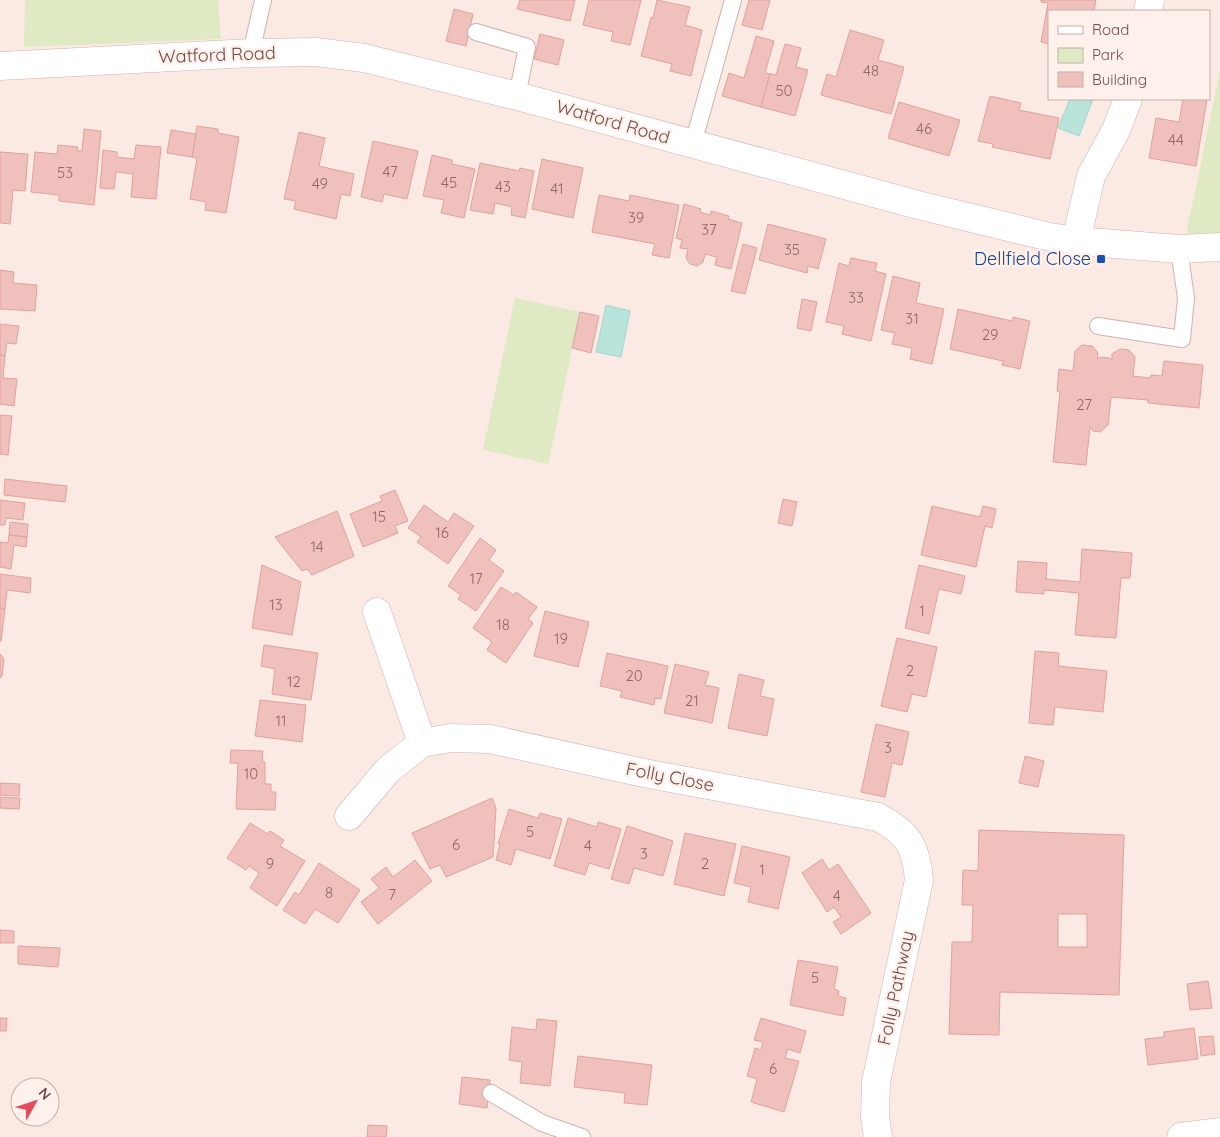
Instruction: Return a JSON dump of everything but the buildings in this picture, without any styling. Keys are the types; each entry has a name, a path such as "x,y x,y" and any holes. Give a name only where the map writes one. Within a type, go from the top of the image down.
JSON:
{"street":[{"name":"Watford Road","path":"0,66 251,53 316,52 364,58 517,96 918,205 1050,237 1076,241 1179,249 1220,247"},
{"path":"1076,241 1091,176 1116,130 1128,100"},
{"path":"349,816 388,770 422,742 377,612"},
{"name":"Folly Close","path":"422,742 450,738 490,739 644,773 878,816 897,827 908,842"},
{"name":"Folly Pathway","path":"878,1137 875,1117 876,1082 919,880 917,858 908,842"},
{"path":"1181,1137 1220,1132"}],"lane":[{"path":"251,53 263,0"},
{"path":"693,144 733,0"},
{"path":"476,32 527,47 517,96"},
{"path":"1098,326 1182,339 1186,298 1179,249"},
{"path":"491,1092 542,1122 582,1137"}],"green space":[{"path":"25,0 218,0 221,39 24,47"},
{"path":"1220,71 1220,233 1186,234"},
{"path":"515,298 580,312 548,464 483,450"}],"water":[{"path":"1070,100 1093,100 1079,136 1058,128"},
{"path":"606,305 630,311 621,357 596,352"}],"place":[{"name":"Dellfield Close","path":"1101,259"}]}
